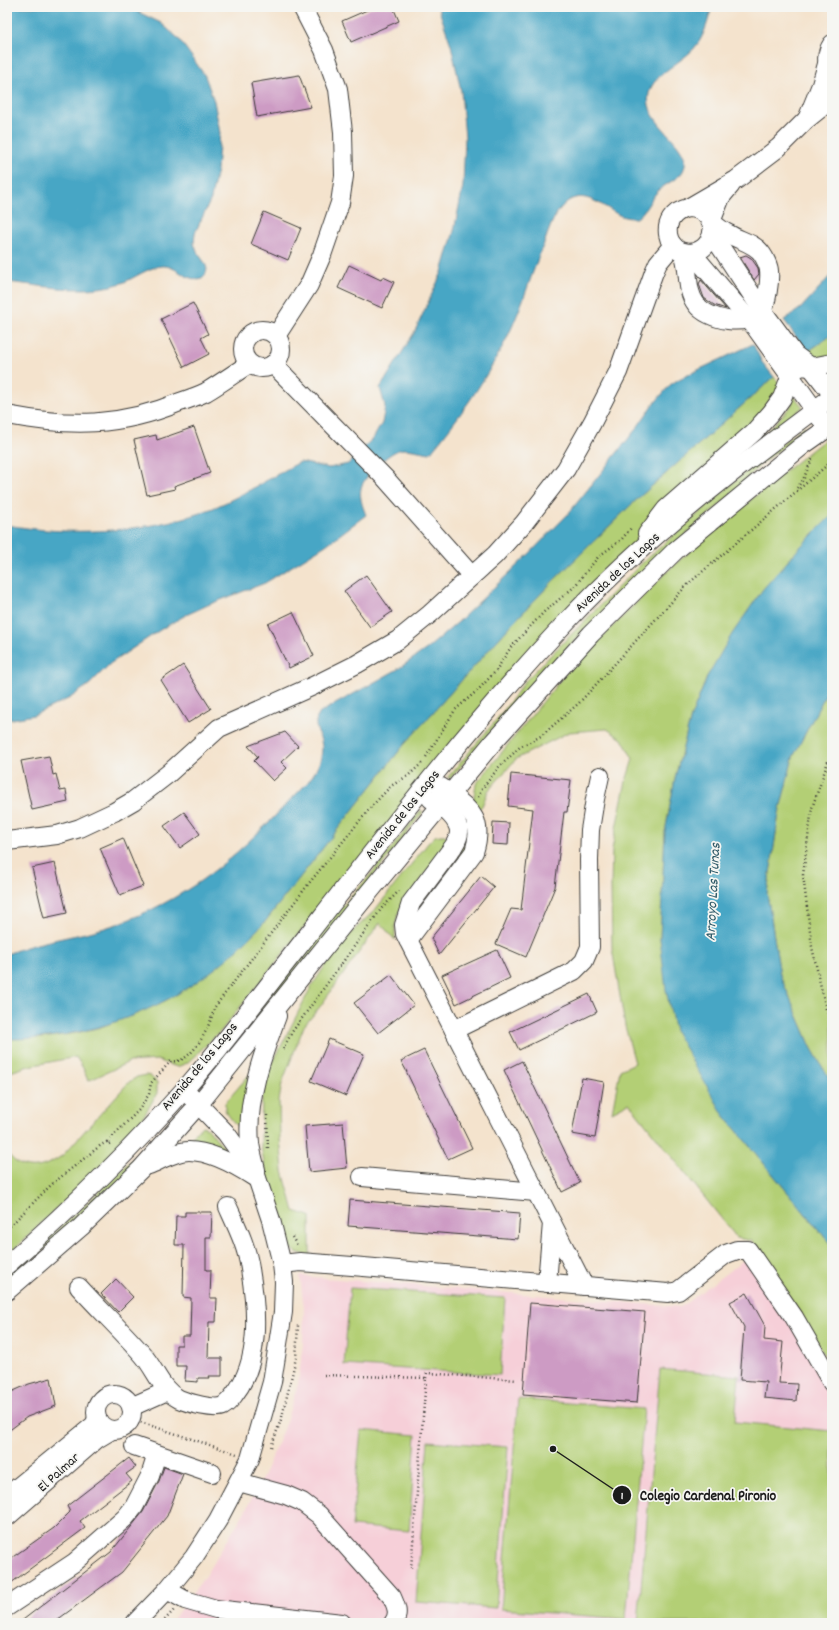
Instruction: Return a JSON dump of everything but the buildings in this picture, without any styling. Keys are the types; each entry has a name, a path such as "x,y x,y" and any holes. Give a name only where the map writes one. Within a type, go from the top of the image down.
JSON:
{"street":[{"path":"276,336 309,285 320,261 340,203 344,176 343,132 338,89 324,50 302,7"},
{"path":"806,120 830,68 827,56 829,48 832,44"},
{"path":"688,208 736,180 778,148 806,120 832,99"},
{"path":"7,841 57,835 80,828 114,812 133,801 168,774 219,728 319,683 357,664 398,640 430,614 472,576 495,555 524,523 566,469 618,372 658,263 683,250 699,251 705,247 710,241 711,228 721,197 736,180"},
{"path":"758,318 683,250 667,232 670,219 681,209 699,209 704,213 758,318 789,366 814,410 830,426"},
{"path":"711,228 755,247 762,254 769,270 765,302 758,318"},
{"path":"683,250 691,297 697,306 707,315 720,319 737,320 758,318"},
{"path":"259,329 271,332 276,336 281,348 280,354 273,364 268,367 261,368 249,364 245,359 242,346 248,335 259,329"},
{"path":"789,366 811,367 832,363"},
{"path":"7,415 41,422 72,424 129,419 164,409 205,392 249,364"},
{"path":"273,364 385,478 472,576"},
{"path":"623,565 666,509 754,432 771,413 782,398 789,366"},
{"path":"811,367 832,394"},
{"name":"Avenida de los Lagos","path":"7,1265 58,1220 183,1090 249,1010 426,785 484,714 564,624 623,565 702,496 832,397"},
{"name":"Avenida de los Lagos","path":"7,1291 81,1227 141,1169 199,1104 337,932 494,741 612,612 676,550 802,446 830,426"},
{"path":"469,812 469,785 476,772 514,729 560,668"},
{"path":"454,1030 574,971 584,961 590,947 590,830 600,776"},
{"path":"408,940 474,852 478,840 478,828 474,816 445,800 426,785"},
{"path":"445,800 459,830 458,838 454,847 411,903 406,914 404,925 405,934 584,1286"},
{"path":"337,932 372,902 432,828 438,825 448,824 457,826"},
{"path":"135,1623 167,1590 194,1557 218,1520 249,1461 272,1382 283,1312 284,1282 282,1264 271,1220 257,1177 250,1142 251,1112 263,1055 282,1001"},
{"path":"183,1090 199,1104 226,1133 257,1177"},
{"path":"141,1169 168,1156 189,1150 217,1156 257,1177"},
{"path":"362,1177 536,1192"},
{"path":"79,1287 144,1356 167,1391 184,1400 218,1407 224,1405 239,1388 245,1376 252,1357 255,1335 251,1275 244,1243 228,1207"},
{"path":"547,1283 552,1222"},
{"path":"282,1264 300,1262 668,1293 678,1291 726,1254 737,1250 748,1250 794,1317 832,1383"},
{"name":"El Palmar","path":"7,1518 97,1439 112,1430 123,1428 131,1413 167,1391"},
{"path":"112,1430 103,1427 97,1419 96,1413 99,1402 108,1395 120,1395 129,1402 131,1413"},
{"name":"El Palmar","path":"7,1496 94,1425 97,1419"},
{"path":"134,1446 212,1473"},
{"path":"7,1607 74,1562 125,1518 134,1507 150,1476 157,1454"},
{"path":"239,1482 286,1495 302,1502 319,1515 392,1597 397,1613 393,1623"},
{"path":"167,1590 185,1600 216,1609 342,1623"}],"path":[{"path":"832,750 812,808 803,875 812,947 827,1014 832,1023"},
{"path":"7,1229 51,1185 101,1145 107,1142 124,1153"},
{"path":"411,1568 427,1373 518,1380"},
{"path":"324,1375 426,1378"},
{"path":"131,1413 241,1455 249,1461"}],"shaded area":[{"path":"756,1251 832,1376 832,1623 169,1623 203,1579 244,1513 263,1477 286,1422 298,1384 303,1344 304,1308 300,1276 681,1307"}],"green space":[{"path":"832,335 832,358 811,359 807,352"},
{"path":"774,377 783,387 780,395 623,559 325,901 221,1031 187,1063 177,1067 157,1060 129,1062 88,1081 83,1068 76,1057 29,1066 7,1073 7,1039 42,1038 77,1033 101,1027 159,1004 176,995 217,967 264,923 403,746 512,624 553,581 633,503"},
{"path":"794,396 803,407 749,451 791,406"},
{"path":"804,426 806,429 761,464 730,496 645,570 532,684 450,779 448,777 502,713 525,681 640,565 742,475"},
{"path":"832,434 832,515 802,545 708,675 691,717 676,774 665,832 660,939 723,1114 832,1246 832,1367 752,1241 737,1238 629,1103 612,1112 620,1070 635,1063 625,1026 612,948 612,850 626,781 633,759 622,739 607,729 569,732 516,759 488,791 482,806 477,811 473,802 476,784 567,672 675,564 780,475"},
{"path":"832,682 832,1084 811,1047 780,975 767,893 779,813 793,757"},
{"path":"421,810 423,812 320,945 241,1040 258,1009 305,949 366,880"},
{"path":"468,820 473,843 416,918 419,909 430,890 466,842 464,824"},
{"path":"445,835 449,840 398,914 395,926 395,940 380,923 319,1008 304,1026 282,1083 279,1101 283,1171 294,1211 310,1216 310,1256 296,1252 287,1246 268,1184 261,1146 262,1097 270,1068 311,987 329,960 345,939 375,910 429,842 435,836"},
{"path":"146,1075 150,1076 157,1082 157,1093 147,1111 129,1137 7,1256 7,1153 16,1162 28,1167 46,1165 52,1162 63,1155 129,1082 137,1077"},
{"path":"249,1075 247,1139 225,1111 225,1103"},
{"path":"174,1120 143,1161 7,1284 7,1275 85,1205"},
{"path":"202,1126 208,1128 228,1153 181,1149"},
{"path":"350,1288 505,1298 500,1375 344,1365"},
{"path":"660,1369 739,1376 735,1422 832,1431 832,1623 638,1623"},
{"path":"518,1399 644,1409 626,1619 501,1609"},
{"path":"361,1430 416,1435 409,1531 352,1526"},
{"path":"428,1441 508,1447 496,1608 416,1602"}],"water":[{"path":"7,7 128,7 161,23 179,39 205,76 214,101 220,133 217,170 211,199 195,233 194,243 197,252 205,263 207,269 205,276 199,279 194,279 173,268 161,266 151,269 122,283 108,287 79,289 7,282"},
{"path":"438,7 712,7 708,22 699,42 691,52 657,79 649,93 649,104 653,115 682,153 685,162 683,171 678,177 663,186 657,192 637,218 621,216 592,200 580,197 572,199 562,206 553,219 512,328 480,385 461,413 430,453 406,449 398,450 378,464 367,477 361,488 361,499 366,515 326,545 265,583 210,604 184,616 160,630 111,663 90,684 70,698 34,715 7,720 7,525 55,531 104,531 153,525 177,520 200,513 226,502 300,462 329,468 348,464 374,437 382,423 385,406 380,388 414,333 442,272 454,231 463,186 465,138 461,91 451,45"},
{"path":"832,274 832,335 807,352 784,320 801,308"},
{"path":"753,344 762,362 774,377 633,503 553,581 512,624 403,746 264,923 235,951 194,984 144,1011 91,1029 63,1035 7,1039 7,954 34,945 90,932 141,915 183,893 220,866 273,818 313,775 318,767 322,753 316,725 316,721 321,712 398,669 428,648 457,623 530,553 568,514 670,385 679,379"},
{"name":"Arroyo Las Tunas","path":"832,515 832,682 793,757 779,813 767,893 780,975 811,1047 832,1084 832,1246 723,1114 675,1031 666,990 660,939 665,832 676,774 691,717 708,675 732,634 763,589 802,545"}],"place":[{"name":"Colegio Cardenal Pironio","path":"553,1449"}]}
